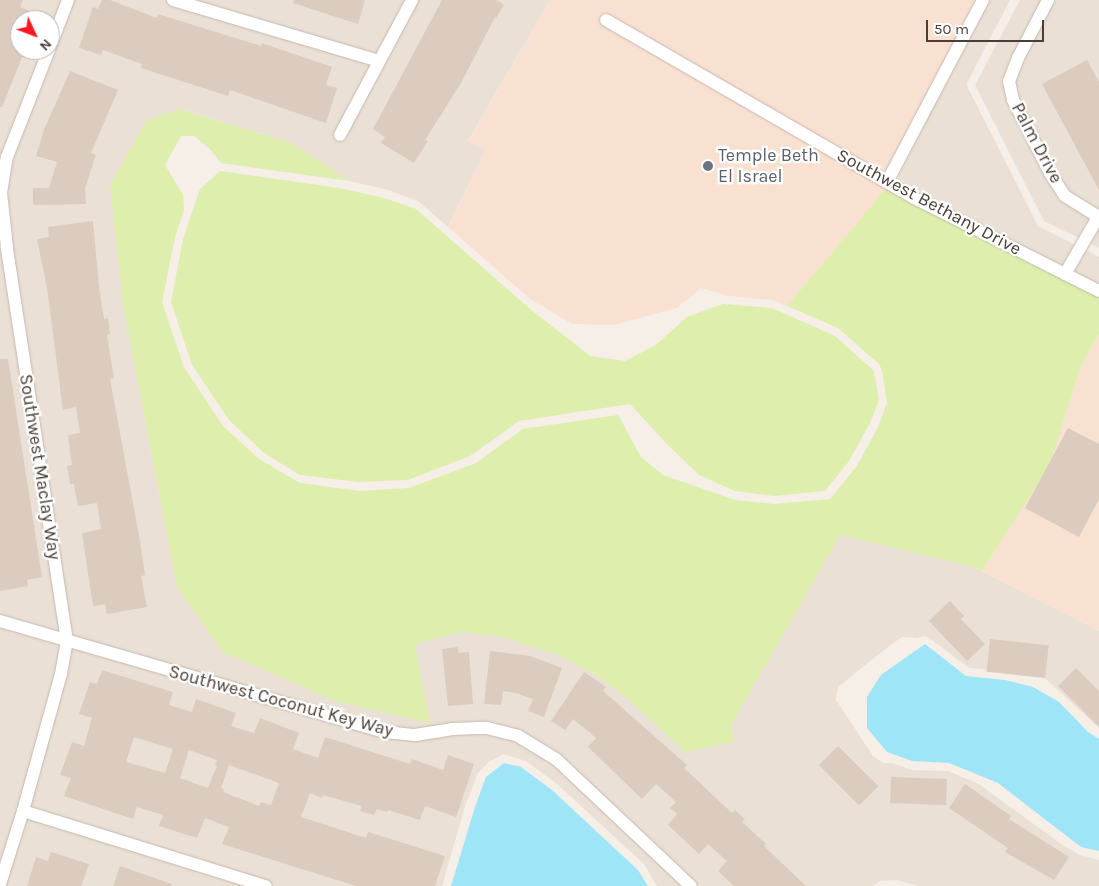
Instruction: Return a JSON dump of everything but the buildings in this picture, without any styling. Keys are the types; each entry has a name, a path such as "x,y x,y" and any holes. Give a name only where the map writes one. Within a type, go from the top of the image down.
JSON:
{"street":[{"name":"Southwest Maclay Way","path":"60,21 68,0"},
{"path":"173,0 379,61"},
{"path":"340,135 412,0"},
{"path":"888,182 983,0"},
{"name":"Palm Drive","path":"1048,0 1018,58 1009,81 1013,100 1050,172 1066,196 1098,217 1065,274"},
{"name":"Southwest Bethany Drive","path":"606,20 888,182 1099,291"},
{"name":"Southwest Maclay Way","path":"0,884 23,811 61,674 67,641 7,247 1,193 7,157 45,60"},
{"name":"Southwest Coconut Key Way","path":"0,621 385,732 414,735 452,729 488,728 518,736 556,759 691,886"},
{"path":"23,811 266,886"}],"shaded area":[{"path":"0,0 550,0 468,141 486,150 448,227 418,201 385,189 349,181 292,143 179,109 123,305 177,587 430,723 415,644 461,632 503,637 558,655 601,678 628,699 734,741 731,725 840,535 974,567 1099,631 1099,728 1047,680 1031,670 999,671 969,668 928,637 923,636 917,638 902,637 884,650 838,687 836,700 873,756 883,763 893,763 912,770 948,771 979,784 1061,844 1080,855 1099,860 1099,886 918,886 897,880 879,881 873,886 657,886 644,864 557,784 526,761 503,754 489,762 478,773 466,803 442,886 0,886"},
{"path":"550,0 984,0 902,170 787,306 772,300 729,296 701,288 677,308 614,325 572,324 530,299 448,227 486,150 468,142"},
{"path":"984,0 1010,0 967,83 968,88 1038,226 1099,257 1099,292 896,178 902,170"},
{"path":"1020,0 1099,0 1099,248 1044,221 975,85"},
{"path":"1099,334 1099,631 982,571 1050,464 1081,366"}],"green space":[{"path":"178,109 292,143 349,181 221,163 210,149 194,136 181,136 165,165 183,195 184,210 175,237 162,302 184,367 223,426 259,459 300,483 360,491 409,488 476,463 523,429 618,415 641,457 663,475 735,500 774,504 830,499 857,466 878,427 887,403 882,370 879,364 838,328 787,306 895,178 1099,292 1099,334 1081,366 1050,464 982,571 974,567 840,535 731,725 734,742 685,752 628,699 601,678 558,655 503,637 461,632 415,644 430,723 335,701 223,652 177,587 123,305 110,186 146,121"},
{"path":"220,171 339,188 384,198 416,209 530,309 590,356 625,361 656,345 687,317 723,304 772,308 835,336 874,371 879,400 870,423 849,461 825,491 774,496 735,491 699,475 630,404 519,421 470,456 408,480 358,482 300,475 264,453 229,420 192,365 171,302 183,239 200,189"}],"water":[{"path":"925,644 966,676 1005,680 1033,687 1059,702 1088,732 1099,739 1099,851 1081,847 998,783 949,763 912,761 887,752 867,728 867,697 881,675"},
{"path":"504,763 521,767 552,790 638,870 648,886 451,886 486,777"}],"place":[{"name":"Temple Beth El Israel","path":"708,166"}]}
